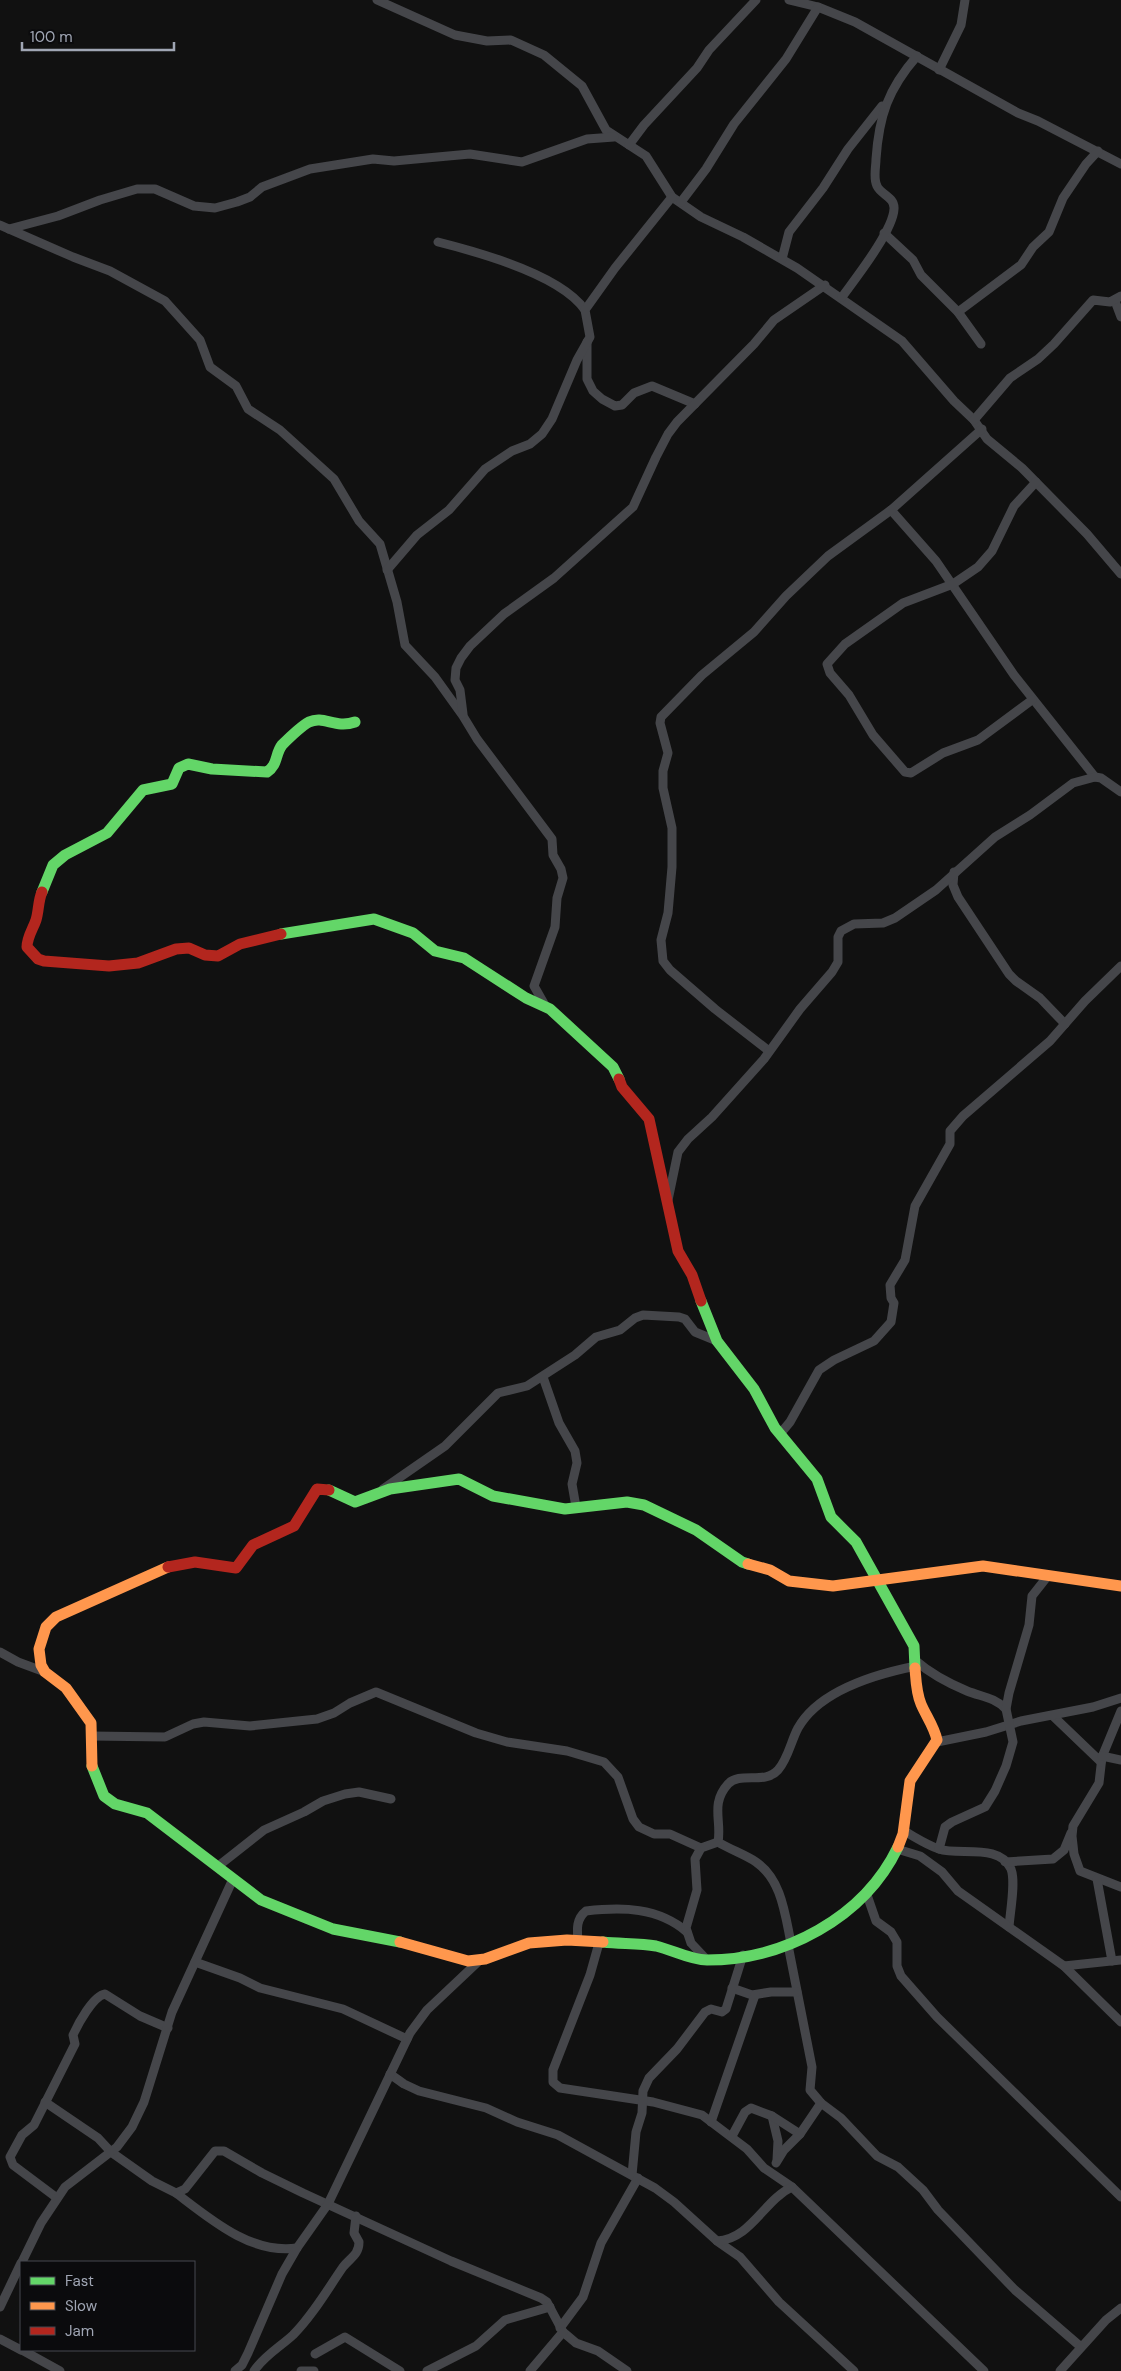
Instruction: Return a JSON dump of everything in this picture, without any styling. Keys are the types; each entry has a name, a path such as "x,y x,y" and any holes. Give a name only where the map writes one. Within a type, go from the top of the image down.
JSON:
{"street":[{"path":"377,0 455,35 487,41 511,40 539,51 582,86 606,130 614,137 646,156 672,197 701,217 782,259 825,285 902,341 954,401 982,429 987,439 1036,482 1087,534 1121,574"},
{"path":"630,145 644,125 698,68 709,50 756,0"},
{"path":"789,0 808,2 855,22 1018,113 1038,121 1121,164"},
{"path":"939,70 962,25 965,0"},
{"path":"681,202 706,169 734,124 786,60 818,7"},
{"path":"782,259 789,232 824,188 848,149 886,102 904,70 917,56"},
{"path":"842,297 872,256 894,209 888,196 876,185 875,174 880,124 886,102"},
{"path":"10,229 58,216 100,200 137,189 155,189 194,206 216,208 236,202 250,196 262,187 310,169 373,159 394,161 470,154 522,162 588,139 614,137"},
{"path":"958,312 1021,265 1033,247 1049,232 1063,198 1086,164 1098,151"},
{"path":"585,310 615,268 672,197"},
{"path":"0,225 73,258 110,271 165,301 200,340 210,368 236,386 248,409 280,430 334,479 358,521 380,544 397,602 405,645 435,677 464,716 477,739 550,836 553,856 561,869 562,878 557,898 555,927 535,982 536,993 546,1007 613,1067 622,1087 649,1119 678,1251 692,1275 708,1323 717,1341 754,1389 780,1434 817,1479 831,1517 856,1542 905,1628 914,1646 917,1691 921,1704 935,1730 937,1742"},
{"path":"884,233 913,260 921,275 958,312 981,344"},
{"path":"387,570 417,535 450,510 485,469 505,454 530,444 542,434 552,419 590,334 585,310 568,292 507,262 438,242"},
{"path":"464,716 460,690 455,680 456,668 470,646 504,614 554,578 633,507 668,434 694,404 754,344 774,320 825,285"},
{"path":"974,420 1010,378 1038,359 1054,344 1093,300 1118,299 1121,317"},
{"path":"587,342 587,379 593,391 608,403 615,406 622,404 634,393 652,386 694,404"},
{"path":"769,1051 715,1009 670,970 663,961 661,940 668,913 672,867 672,828 663,788 663,771 668,753 660,723 664,712 674,702 702,675 754,632 786,596 828,556 891,510 982,429"},
{"path":"1032,700 978,740 943,753 911,773 904,772 876,739 849,695 827,668 830,660 845,644 874,622 903,603 953,584 966,576 987,558 1014,506 1036,482"},
{"path":"891,510 920,541 953,584 1032,700 1095,777 1106,781 1121,792"},
{"path":"355,722 339,727 322,720 310,722 280,746 279,758 271,770 267,772 212,769 188,764 180,767 172,784 143,790 107,833 65,855 53,865 38,902 35,925 27,941 28,949 44,961 102,966 138,964 176,949 189,948 205,955 218,956 240,944 286,933 327,928 374,919 413,933 435,951 464,958 517,992 546,1007"},
{"path":"667,1204 678,1152 769,1051 800,1008 836,965 838,937 841,931 854,924 883,923 890,920 936,890 987,842 1030,815 1073,783 1095,777"},
{"path":"954,872 953,885 958,897 1003,965 1016,981 1040,998 1065,1024"},
{"path":"780,1434 790,1422 819,1370 834,1360 874,1342 891,1322 894,1303 891,1298 890,1285 905,1260 917,1202 950,1144 949,1132 963,1116 1005,1082 1121,966"},
{"path":"376,1494 444,1446 498,1393 528,1386 575,1355 596,1337 620,1330 635,1318 643,1315 679,1317 685,1319 695,1332 717,1341"},
{"path":"543,1377 559,1422 575,1451 577,1463 572,1484 576,1507"},
{"path":"45,1672 40,1665 39,1649 46,1627 56,1617 172,1565 195,1562 236,1568 253,1545 294,1526 317,1489 330,1491 350,1502 390,1489 459,1479 493,1496 558,1508 627,1502 649,1507 696,1530 737,1560 770,1570 789,1581 832,1586 876,1579 904,1578 983,1566 1047,1577 1121,1586"},
{"path":"939,1849 942,1835 947,1826 985,1807 995,1792 1013,1744 1006,1709 1020,1650 1029,1625 1032,1596 1047,1577"},
{"path":"0,1652 18,1662 45,1672 66,1688 84,1712 91,1723 92,1770 107,1800 114,1804 147,1813 216,1867 273,1906 342,1932 386,1938 468,1961 480,1960 538,1941 578,1941 655,1946 698,1960 743,1955 790,1944 809,1936 838,1917 866,1892 897,1849 904,1831 906,1792 911,1779 937,1742 986,1732 1010,1724 1093,1707 1121,1698"},
{"path":"916,1663 936,1677 965,1690 992,1698 1006,1709"},
{"path":"718,1842 717,1808 725,1788 733,1780 757,1779 778,1770 798,1728 813,1710 831,1695 916,1663"},
{"path":"92,1736 165,1737 193,1724 204,1722 250,1726 324,1718 376,1692 476,1733 507,1742 567,1752 604,1762 614,1770 618,1777 633,1819 639,1827 654,1834 670,1834 701,1848"},
{"path":"1005,1862 1047,1860 1057,1857 1064,1850 1077,1818 1098,1783 1102,1759 1121,1711"},
{"path":"1053,1716 1102,1759 1121,1760"},
{"path":"216,1867 264,1830 324,1801 345,1794 359,1792 391,1799"},
{"path":"904,1831 939,1849 957,1852 984,1852 1005,1862 1010,1867 1013,1877 1009,1927"},
{"path":"1072,1831 1078,1870 1121,1888"},
{"path":"707,1960 691,1943 687,1932 688,1918 697,1890 695,1859 701,1848 718,1842 757,1862 773,1880 784,1909 797,1992 812,2067 810,2090 821,2103 841,2118 876,2156 898,2167 924,2190 938,2210 1014,2290 1081,2347"},
{"path":"897,1849 920,1856 942,1872 958,1891 1064,1966 1121,2022"},
{"path":"22,2261 57,2198 76,2177 110,2152 126,2137 144,2102 172,2012 233,1878"},
{"path":"1064,1966 1117,1960 1097,1879"},
{"path":"866,1892 876,1921 891,1932 897,1942 897,1966 901,1976 937,2017 1121,2196"},
{"path":"578,1941 578,1922 582,1914 586,1911 614,1908 650,1912 672,1922 687,1932"},
{"path":"599,1943 552,2079 560,2088 690,2111 732,2136 760,2164 792,2187 984,2371"},
{"path":"530,2371 583,2297 601,2243 635,2177 636,2132 649,2078 677,2049 705,2012 711,2009 722,2012 726,2009 743,1955"},
{"path":"235,2371 248,2353 276,2288 297,2248 328,2204 407,2040 427,2010 480,1960"},
{"path":"195,1962 240,1978 260,1988 343,2009 407,2040"},
{"path":"732,1988 755,1995 771,1992 797,1992"},
{"path":"57,2198 10,2160 18,2141 33,2127 75,2044 73,2033 101,1994 109,1995 120,2004 168,2028"},
{"path":"711,2122 755,1995"},
{"path":"390,2074 404,2084 419,2091 486,2108 517,2122 558,2135 635,2177 674,2202 717,2241 740,2258 780,2302 854,2371"},
{"path":"45,2102 98,2138 110,2152 152,2181 176,2193 200,2210 258,2245 277,2250 297,2248"},
{"path":"776,2163 784,2150 800,2134 821,2103"},
{"path":"732,2136 748,2109 754,2108 772,2116 800,2134"},
{"path":"772,2116 778,2141 776,2163 778,2177"},
{"path":"176,2193 185,2189 212,2154 220,2150 262,2173 451,2261 540,2298 550,2307 561,2330 576,2343 598,2351 627,2371"},
{"path":"717,2241 728,2240 738,2234 752,2223 780,2192 792,2187"},
{"path":"254,2371 260,2362 293,2334 325,2296 345,2265 355,2256 359,2247 354,2232 356,2216"},
{"path":"0,2307 20,2265"},
{"path":"427,2371 476,2346 505,2320 550,2307"},
{"path":"1060,2371 1081,2347 1121,2308"},
{"path":"315,2354 345,2337 400,2371"},
{"path":"0,2339 20,2349"},
{"path":"23,2351 60,2371"},
{"path":"607,2358 614,2371"},
{"path":"301,2371 314,2371"}],"traffic: fast":[{"path":"42,892 53,865 65,855 107,833 143,790 172,784 179,768 188,764 212,769 267,772 275,763 282,745 309,722 314,720 341,724 355,722"},
{"path":"281,934 374,919 413,933 435,951 464,958 526,998 550,1009 613,1067 619,1079"},
{"path":"701,1301 717,1341 754,1389 775,1428 817,1479 831,1517 856,1542 914,1646 915,1668"},
{"path":"329,1490 355,1502 390,1489 459,1479 493,1496 565,1509 627,1502 644,1505 696,1530 742,1562 748,1564"},
{"path":"92,1766 104,1796 115,1804 147,1813 261,1900 333,1929 400,1942"},
{"path":"603,1942 656,1946 694,1958 707,1960 736,1958 765,1952 792,1943 819,1930 843,1914 865,1895 883,1872 898,1847"}],"traffic: slow":[{"path":"748,1564 770,1570 789,1581 833,1586 983,1566 1121,1586"},
{"path":"92,1766 91,1723 66,1688 45,1672 41,1665 39,1649 46,1627 56,1617 168,1567"},
{"path":"898,1847 903,1834 910,1781 937,1740 919,1700 915,1668"},
{"path":"400,1942 468,1961 485,1959 529,1943 567,1940 603,1942"}],"traffic: jam":[{"path":"42,892 36,920 29,936 27,947 38,959 44,961 109,966 138,963 176,949 189,948 205,955 218,956 240,944 281,934"},
{"path":"619,1079 622,1087 649,1119 678,1251 692,1275 701,1301"},
{"path":"168,1567 195,1562 236,1568 253,1545 294,1526 317,1489 329,1490"}]}
